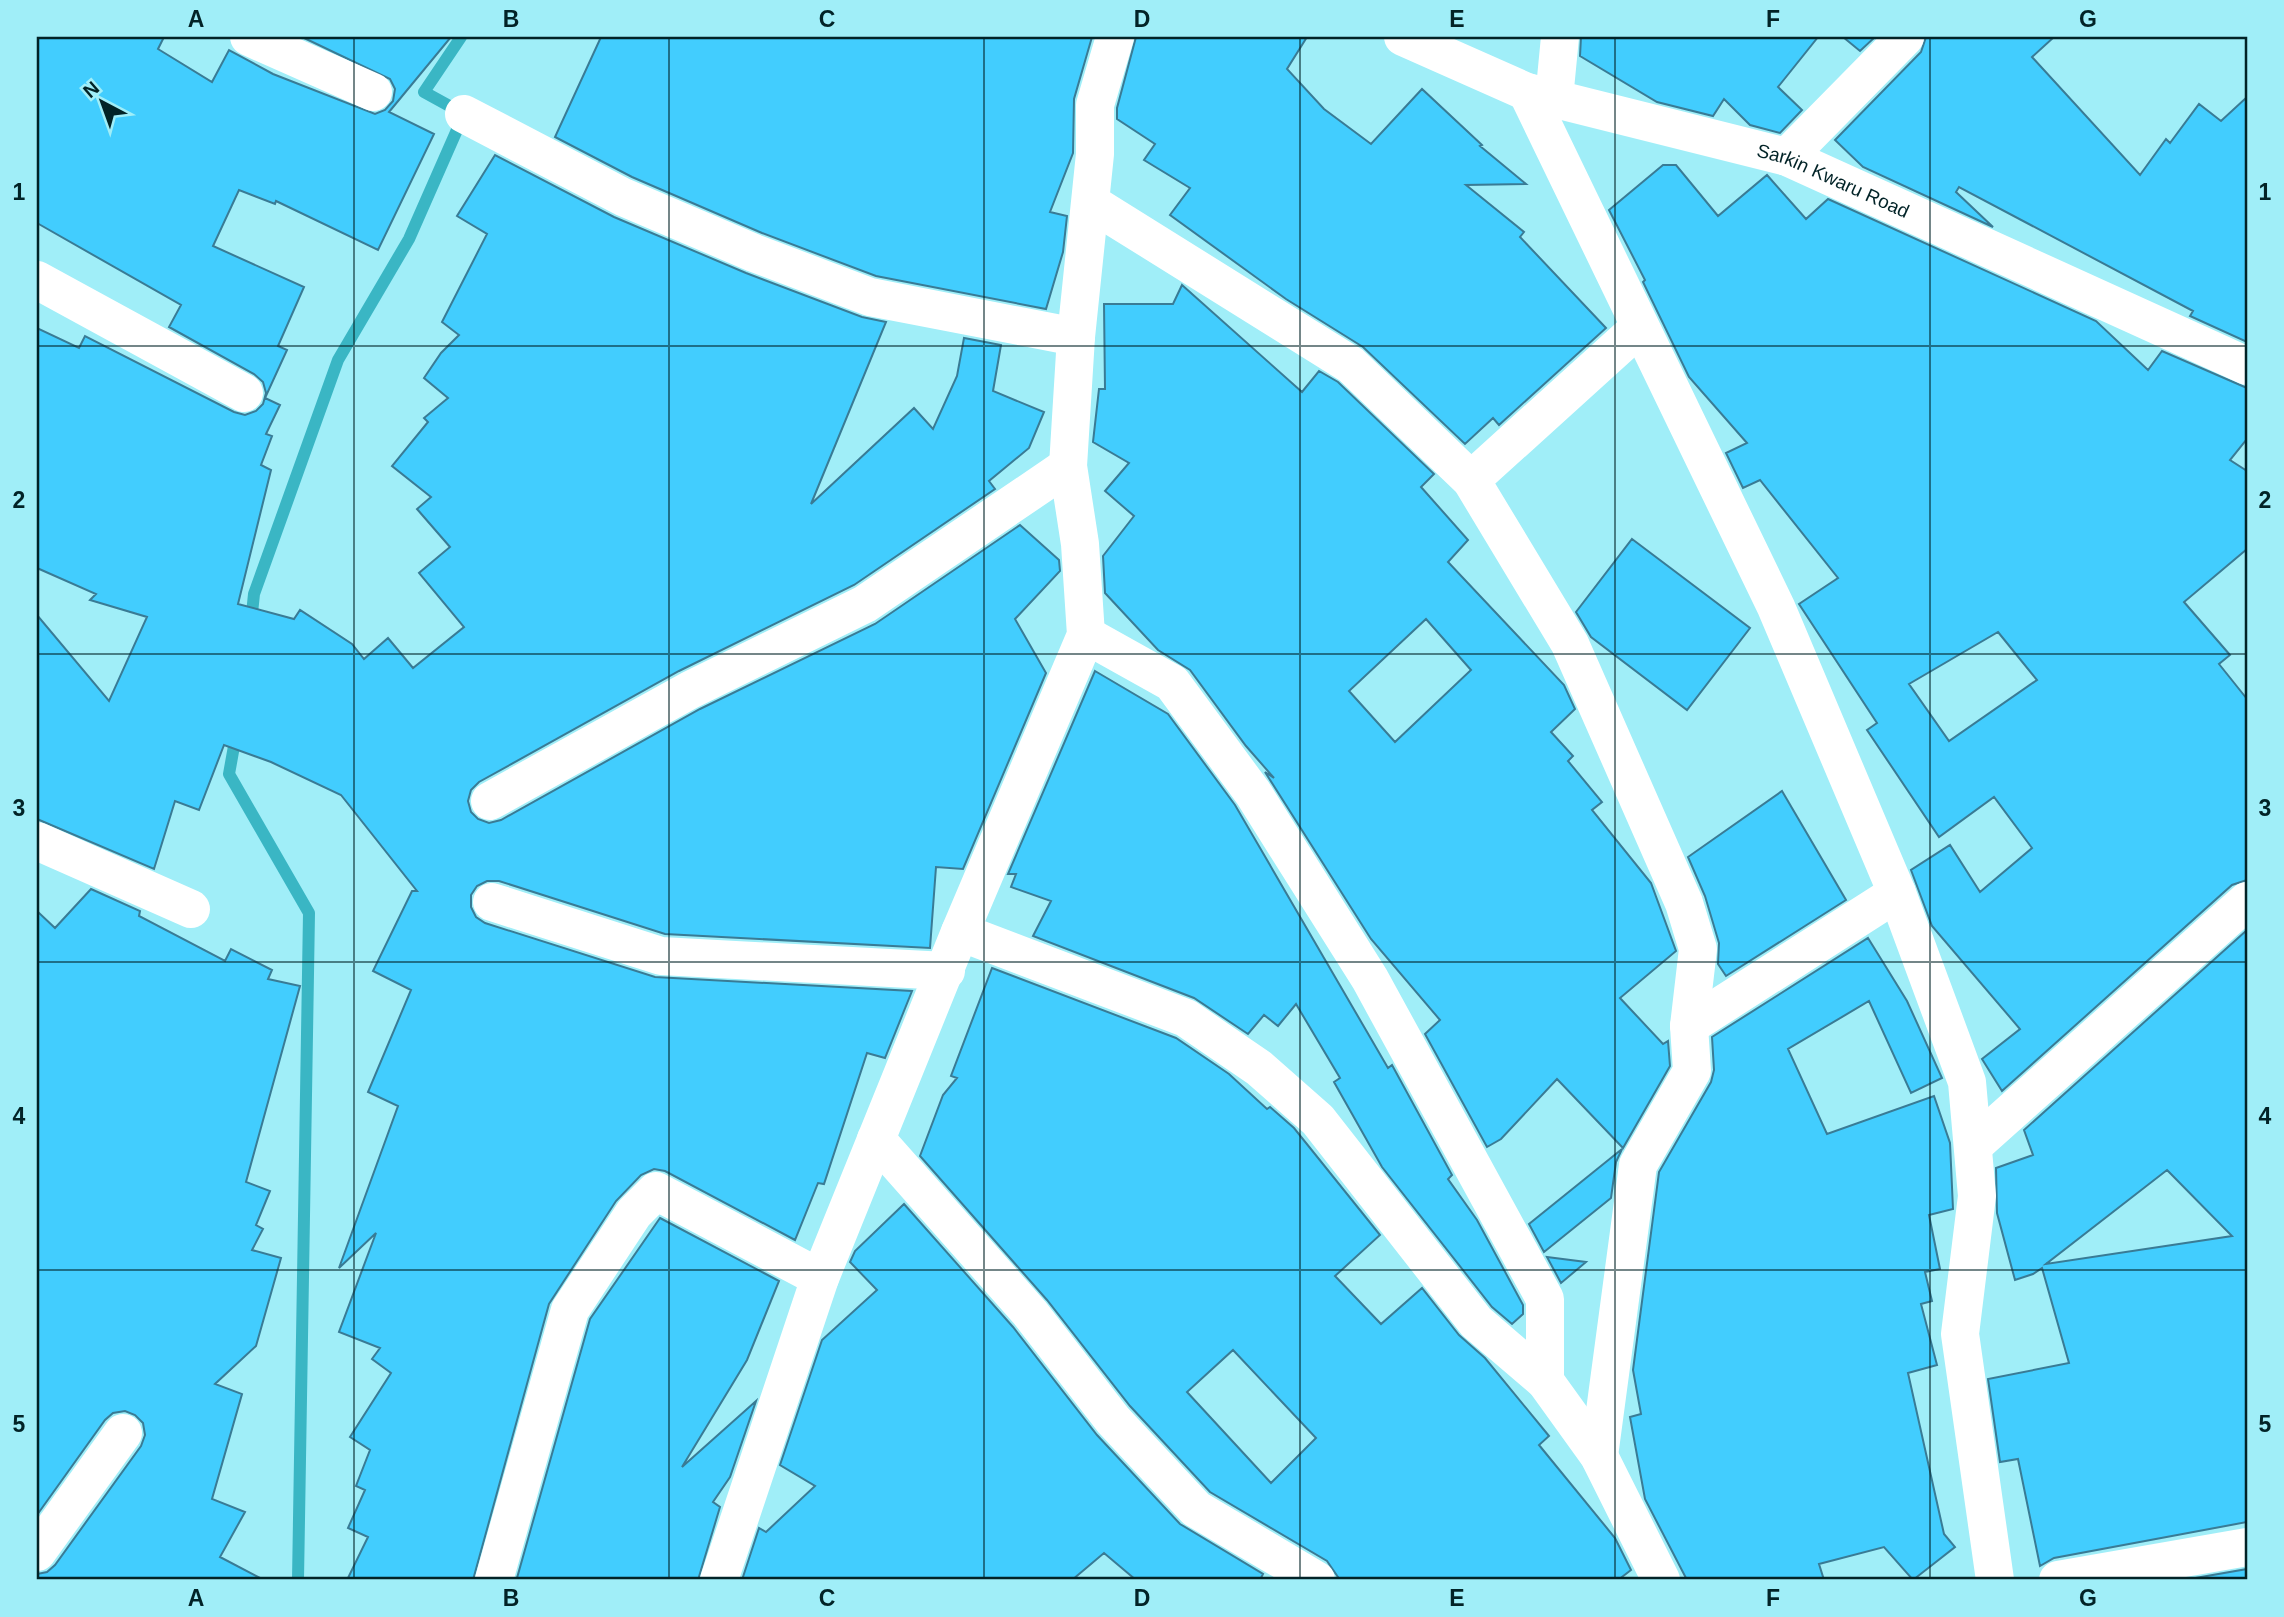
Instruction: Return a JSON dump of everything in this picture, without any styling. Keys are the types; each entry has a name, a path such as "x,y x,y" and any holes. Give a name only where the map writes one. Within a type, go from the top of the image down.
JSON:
{"street":[{"path":"249,37 373,92"},
{"path":"719,1580 820,1278 960,932 1086,635 1080,544 1068,466 1076,337 1091,203 1095,105 1115,37"},
{"name":"Sarkin Kwaru Road","path":"1403,37 1540,95 1787,157 2247,366"},
{"path":"1560,37 1540,95 1640,327 1776,607 1898,893 1966,1082 1977,1196 1959,1334 1995,1580"},
{"path":"1787,157 1905,37"},
{"path":"464,114 623,197 754,253 870,297 1076,337"},
{"path":"1091,203 1352,365 1471,480 1570,644 1684,903 1698,949 1689,1026 1692,1071 1638,1164 1599,1456"},
{"path":"37,280 244,393"},
{"path":"1471,480 1640,327"},
{"path":"490,801 690,690 865,604 1068,466"},
{"path":"1086,635 1172,683 1253,793 1370,979 1545,1299 1545,1381"},
{"path":"37,841 191,909"},
{"path":"1689,1026 1898,893"},
{"path":"1973,1146 2247,901"},
{"path":"492,902 661,956 946,971"},
{"path":"960,932 1186,1018 1259,1068 1318,1120 1476,1322 1545,1381 1599,1456 1661,1580"},
{"path":"876,1139 1030,1313 1113,1420 1196,1509 1316,1580"},
{"path":"494,1580 570,1310 634,1213 656,1191 820,1278"},
{"path":"37,1552 123,1433"},
{"path":"2058,1580 2247,1547"}],"building":[{"path":"37,37 164,37 158,49 212,82 229,50 273,74 375,114 385,110 393,101 395,89 390,79 302,37 451,37 389,112 434,134 378,250 276,201 275,204 239,190 213,246 304,287 278,346 287,350 265,398 280,405 266,434 272,436 261,465 271,470 238,604 294,619 300,610 352,644 364,659 388,638 413,668 464,627 419,573 450,547 417,509 431,497 392,466 428,422 424,418 448,398 424,378 441,353 459,335 442,322 487,234 457,216 495,155 614,217 746,273 862,317 886,322 811,504 914,408 933,429 957,376 964,338 1001,345 993,391 1044,412 1029,448 989,481 995,489 854,585 679,671 479,782 471,790 468,801 471,812 478,819 489,823 501,820 700,709 875,624 1020,525 1059,560 1060,571 1015,619 1046,673 963,869 936,867 930,948 665,934 499,881 487,881 477,886 471,895 471,907 476,917 485,923 655,977 912,991 885,1058 867,1053 824,1184 818,1183 795,1240 665,1171 654,1169 641,1175 616,1201 549,1304 473,1580 347,1580 368,1537 348,1528 365,1490 356,1486 370,1450 350,1437 391,1373 372,1359 380,1348 339,1332 376,1233 339,1268 398,1106 368,1092 411,990 373,971 412,891 417,891 341,795 271,762 224,745 199,810 175,801 154,869 37,819 37,615 109,701 147,617 90,600 96,594 37,568 37,328 79,348 85,336 234,412 245,415 256,411 263,404 266,393 263,382 254,374 169,327 181,305 37,223"},
{"path":"601,37 1092,37 1074,99 1073,153 1050,212 1067,216 1063,252 1046,309 876,276 762,233 632,177 555,137"},
{"path":"1136,37 1307,37 1287,69 1324,109 1371,144 1422,89 1482,145 1480,146 1526,184 1466,185 1524,232 1520,237 1606,328 1499,425 1493,418 1465,444 1363,347 1286,299 1170,215 1190,188 1144,160 1155,144 1117,119 1117,108"},
{"path":"1581,37 1818,37 1778,87 1802,110 1780,133 1750,125 1724,99 1713,116 1657,102 1580,56"},
{"path":"1843,37 1875,37 1860,51"},
{"path":"1926,37 2054,37 2032,57 2140,175 2166,139 2170,143 2199,104 2221,121 2247,97 2247,342 2190,316 2193,311 1959,187 1956,192 1993,227 1863,167 1835,140 1921,52"},
{"path":"1663,165 1676,165 1718,216 1767,175 1806,219 1828,199 2096,321 2148,370 2162,351 2247,388 2247,439 2230,460 2247,471 2247,549 2184,602 2230,655 2219,664 2247,699 2247,880 2232,885 2002,1091 1982,1059 2020,1029 1932,926 1911,870 1950,845 1980,892 2032,848 1994,797 1939,837 1867,730 1877,723 1799,604 1838,578 1760,480 1743,488 1726,453 1747,443 1689,377 1643,282 1645,280 1609,210","holes":["1998,632 2037,680 1949,741 1909,684"]},
{"path":"1182,285 1302,392 1319,371 1338,382 1434,474 1421,487 1468,540 1448,562 1564,685 1575,709 1551,732 1573,756 1568,761 1602,802 1592,810 1651,883 1676,951 1620,998 1663,1044 1668,1041 1670,1066 1623,1148 1557,1079 1501,1139 1487,1147 1425,1034 1440,1020 1371,939 1265,772 1274,778 1246,746 1190,670 1158,650 1105,593 1103,556 1134,516 1105,491 1129,463 1093,442 1099,389 1105,389 1104,304 1173,304","holes":["1426,619 1471,670 1395,742 1349,691"]},
{"path":"1632,539 1750,628 1687,710 1591,637 1576,612"},
{"path":"1095,671 1168,714 1235,805 1388,1068 1392,1065 1452,1175 1448,1179 1477,1220 1523,1305 1523,1314 1512,1324 1492,1307 1382,1167 1334,1082 1340,1078 1296,1004 1278,1026 1264,1015 1248,1034 1194,998 1033,936 1051,901 1011,887 1016,874 1008,874"},
{"path":"1782,791 1846,900 1726,976 1718,964 1719,943 1705,896 1688,857"},
{"path":"91,889 140,911 139,916 225,961 231,949 272,970 268,979 300,986 246,1182 270,1191 256,1225 263,1229 252,1250 281,1258 256,1346 215,1384 242,1394 212,1499 245,1512 220,1557 264,1580 37,1580 37,1574 47,1572 55,1565 141,1446 145,1435 143,1423 135,1415 125,1411 113,1413 105,1420 37,1515 37,911 55,928"},
{"path":"2247,930 2247,1522 2054,1558 2040,1566 2018,1459 2000,1462 1988,1379 2069,1363 2042,1268 2015,1280 1997,1213 1996,1168 2033,1155 2024,1130","holes":["2167,1170 2232,1236 2046,1264"]},
{"path":"1868,938 1907,1001 1942,1078 1911,1093 1869,1001 1788,1049 1827,1134 1934,1096 1950,1143 1953,1209 1929,1215 1940,1269 1925,1272 1932,1301 1921,1304 1937,1365 1908,1373 1944,1534 1955,1547 1913,1580 1884,1547 1819,1564 1824,1580 1687,1580 1645,1499 1630,1417 1641,1414 1633,1370 1659,1172 1711,1082 1714,1070 1712,1037"},
{"path":"992,968 1176,1038 1229,1074 1267,1109 1270,1107 1294,1128 1380,1235 1335,1276 1381,1324 1422,1288 1459,1335 1485,1358 1549,1436 1539,1445 1615,1538 1631,1570 1618,1580 1340,1580 1327,1561 1210,1492 1130,1406 1047,1300 920,1156 943,1095 957,1078 951,1076","holes":["1233,1350 1316,1438 1271,1483 1187,1392"]},
{"path":"1622,1149 1616,1162 1611,1198 1544,1252 1529,1224"},
{"path":"904,1204 1013,1327 1097,1435 1180,1524 1263,1574 1260,1580 1136,1580 1104,1553 1072,1580 742,1580 759,1528 766,1532 815,1486 780,1465 822,1340 877,1290 850,1262 855,1251"},
{"path":"660,1218 779,1281 747,1360 682,1467 756,1401 730,1477 713,1502 720,1507 698,1580 522,1580 517,1578 590,1319"},
{"path":"1547,1257 1586,1262 1561,1283"},
{"path":"2247,1569 2247,1580 2184,1580"}],"waterway":[{"path":"251,623 254,594 338,360 409,239 464,114 424,92 461,37"},
{"path":"236,735 229,774 309,913 298,1580"}]}
